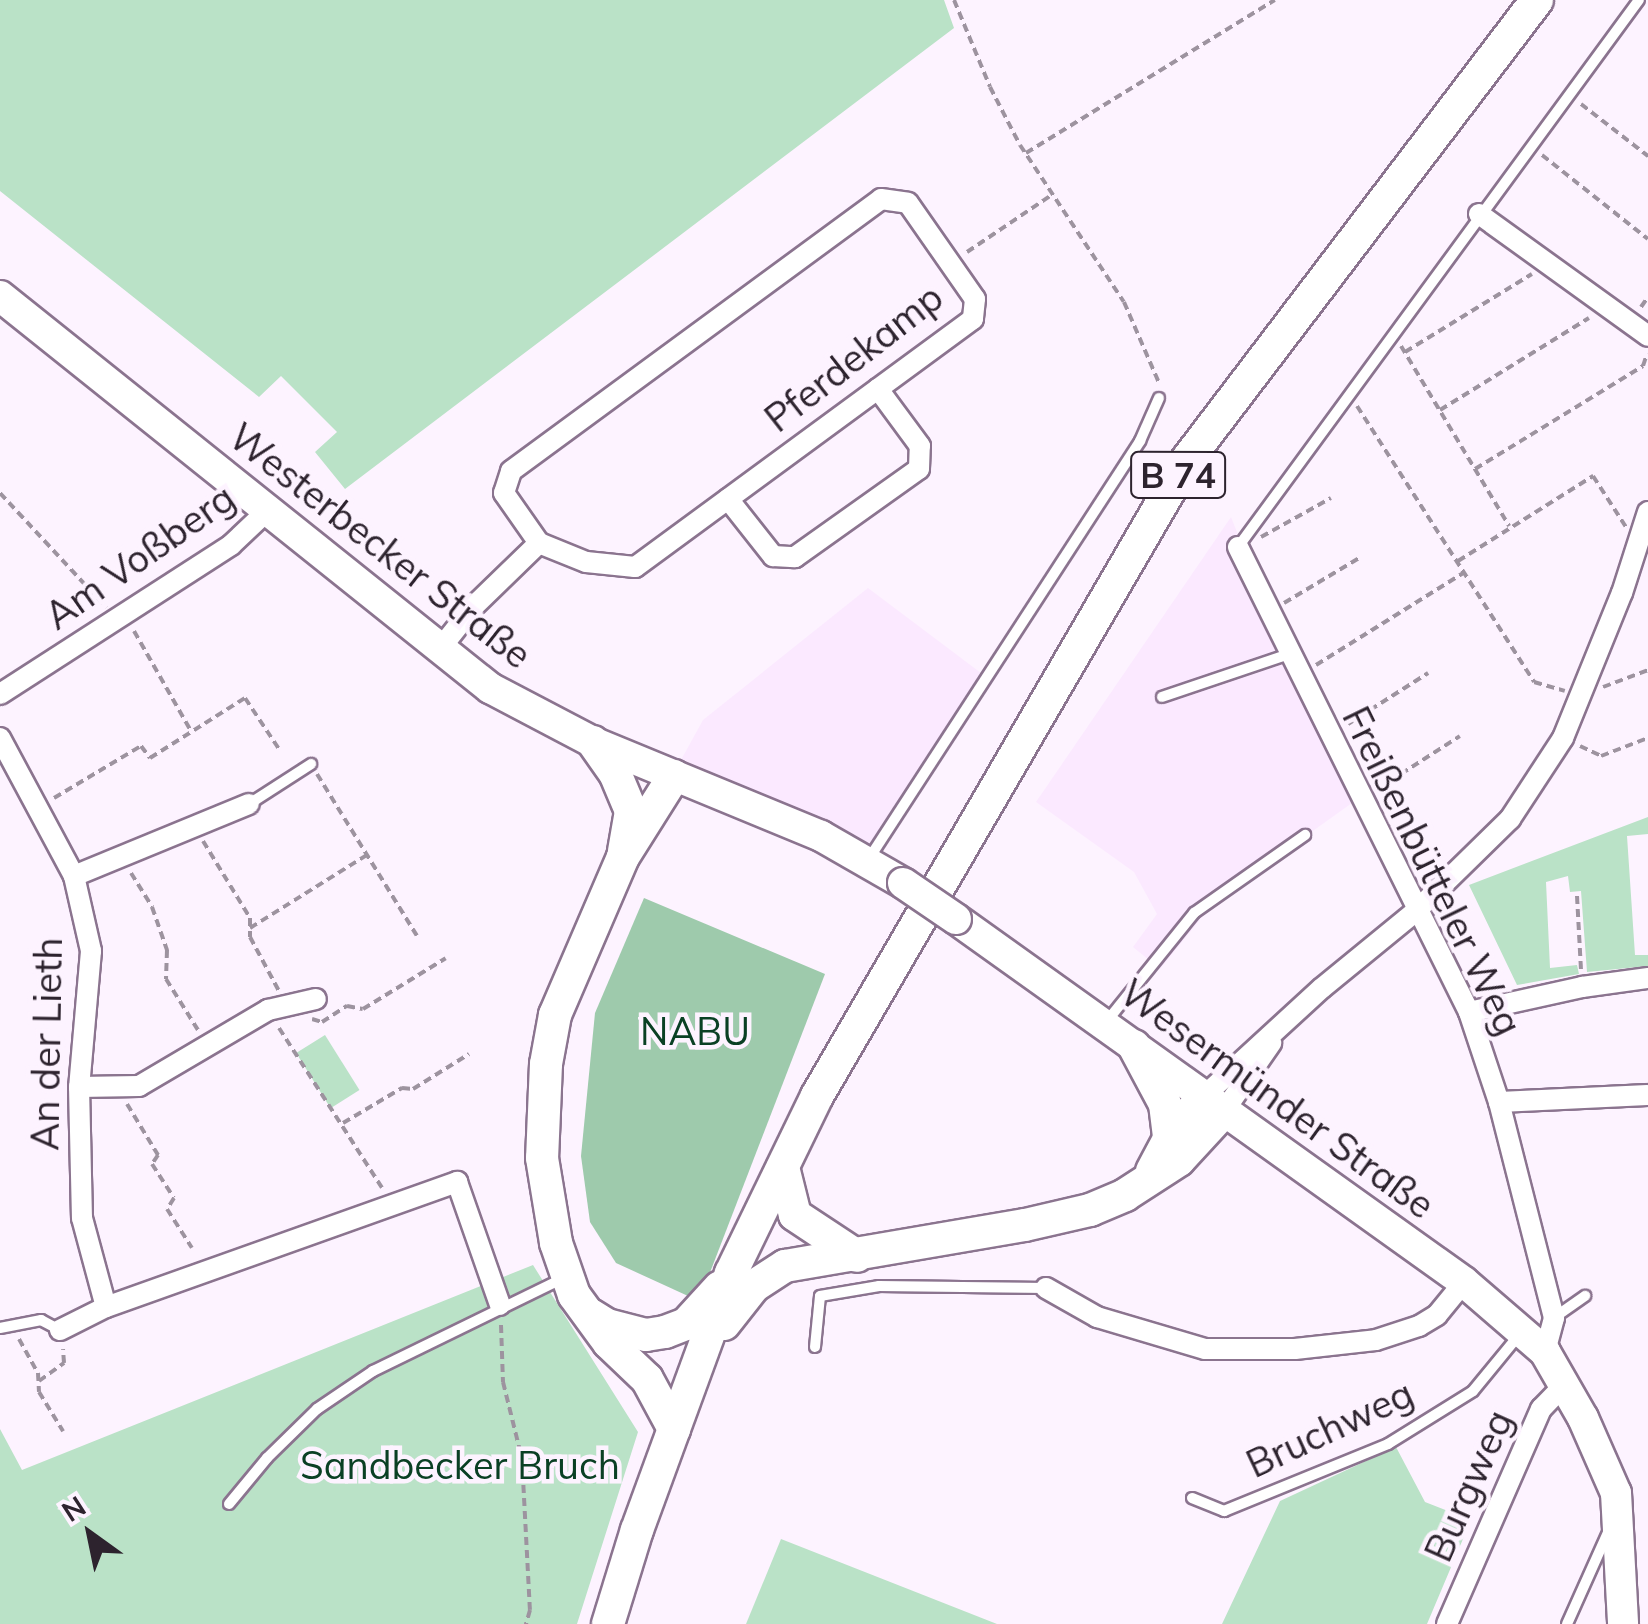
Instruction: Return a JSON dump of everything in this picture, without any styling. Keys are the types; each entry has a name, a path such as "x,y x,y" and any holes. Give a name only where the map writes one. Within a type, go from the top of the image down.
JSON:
{"main road":[{"name":"B 74","path":"608,1624 731,1274 816,1096 1187,460 1537,0"},
{"path":"592,742 615,772 631,812"},
{"path":"623,857 636,796 666,772"},
{"path":"666,772 623,857 555,1015 546,1064 542,1158 548,1206 567,1277 609,1343 647,1380 674,1429"},
{"path":"1134,1046 1165,1104 1169,1139"},
{"path":"1147,1181 1169,1139 1213,1104"},
{"path":"701,1356 739,1302 785,1266 857,1256 1090,1210 1179,1160 1213,1104"},
{"path":"783,1167 794,1216 857,1256"},
{"path":"588,1313 607,1325 646,1335 665,1332 686,1324 731,1274"}],"street":[{"name":"Pferdekamp","path":"881,200 908,203 950,264 975,298 973,319 635,567 586,562 538,544 504,493 511,471 881,200"},
{"path":"1479,214 1648,336"},
{"name":"Westerbecker Straße","path":"0,296 490,688 592,742 775,816 867,860 956,919"},
{"path":"728,499 773,556 795,557 919,468 920,446 878,389"},
{"name":"Am Voßberg","path":"0,694 248,533 268,510"},
{"path":"1213,1104 1322,988 1416,911 1510,819 1563,738 1648,512"},
{"path":"439,650 474,606 538,544"},
{"name":"Freißenbütteler Weg","path":"1238,546 1360,800 1469,1012 1499,1102 1554,1318 1546,1352"},
{"name":"An der Lieth","path":"0,738 74,876 90,951 79,1088 82,1218 106,1307"},
{"path":"74,876 249,804"},
{"name":"Wesermünder Straße","path":"956,919 1464,1282 1546,1352 1606,1466 1621,1520 1623,1624"},
{"path":"1469,1012 1582,987 1648,978"},
{"path":"79,1088 139,1086 275,1008 316,998"},
{"path":"1499,1102 1648,1095"},
{"path":"60,1330 106,1307 457,1182 500,1306"},
{"path":"1046,1288 1097,1318 1205,1350 1295,1348 1376,1340 1419,1326 1437,1314 1464,1282"},
{"name":"Burgweg","path":"1447,1624 1541,1408 1566,1384"}],"lane":[{"path":"1238,546 1639,0"},
{"path":"867,860 1140,441 1159,398"},
{"path":"1162,698 1288,654"},
{"path":"249,804 311,764"},
{"path":"1104,1025 1194,913 1305,835"},
{"path":"230,1504 267,1458 316,1409 373,1371 500,1306 567,1277"},
{"path":"815,1347 820,1296 878,1286 1046,1288"},
{"path":"1554,1318 1585,1296"},
{"path":"6,1327 41,1320 60,1330"},
{"name":"Bruchweg","path":"1192,1498 1224,1511 1388,1444 1473,1391 1524,1330"},
{"path":"1567,1624 1609,1530 1621,1520"}],"path":[{"path":"954,0 990,88 1026,153 1124,302 1159,379 1159,398"},
{"path":"1026,153 1275,0"},
{"path":"1568,94 1648,156"},
{"path":"1530,146 1648,239"},
{"path":"950,264 1054,194"},
{"path":"1405,352 1548,264"},
{"path":"1440,410 1588,320 1602,303"},
{"path":"1393,333 1510,527"},
{"path":"1476,469 1644,366 1648,350"},
{"path":"1349,394 1534,682 1599,688 1648,670"},
{"path":"1458,561 1593,476 1637,545"},
{"path":"0,493 121,616 192,733"},
{"path":"1238,546 1284,528 1331,498"},
{"path":"1269,612 1361,557"},
{"path":"1299,676 1465,572"},
{"path":"1329,737 1428,673"},
{"path":"37,808 141,746 150,758 245,698 278,749"},
{"path":"1360,800 1460,736"},
{"path":"1563,738 1601,756 1648,738"},
{"path":"311,764 417,936"},
{"path":"193,824 250,918 250,937 278,987 275,1008 392,1205"},
{"path":"250,928 367,855"},
{"path":"120,856 152,907 167,950 166,979 207,1045"},
{"path":"1577,896 1582,987"},
{"path":"275,1008 322,1022 347,1006 363,1009 446,958"},
{"path":"342,1124 402,1088 413,1090 468,1054"},
{"path":"116,1086 158,1155 152,1164 174,1198 167,1209 192,1248"},
{"path":"500,1306 503,1382 522,1459 530,1610 526,1624"},
{"path":"6,1327 39,1381 40,1392 62,1431"},
{"path":"39,1381 64,1363 60,1330"}],"shaded area":[{"path":"1231,517 1320,740 1366,793 1216,900 1160,969 1133,947 1157,914 1134,872 1036,802"},
{"path":"868,588 981,673 869,847 681,760 703,720"}],"green space":[{"path":"0,0 944,0 954,28 345,489 315,452 337,432 281,376 259,397 0,191"},
{"path":"1648,817 1648,834 1627,836 1635,955 1648,955 1648,966 1587,972 1581,891 1570,892 1568,876 1546,882 1550,968 1577,965 1579,974 1517,985 1469,885"},
{"name":"NABU","path":"644,898 825,974 699,1301 616,1263 590,1222 581,1156 595,1013"},
{"path":"325,1035 359,1090 331,1108 296,1053"},
{"name":"Sandbecker Bruch","path":"533,1265 638,1432 577,1624 0,1624 0,1429 22,1470"},
{"path":"1396,1447 1425,1502 1471,1520 1427,1624 1222,1624 1280,1501"},
{"path":"781,1539 997,1624 746,1624"}]}
